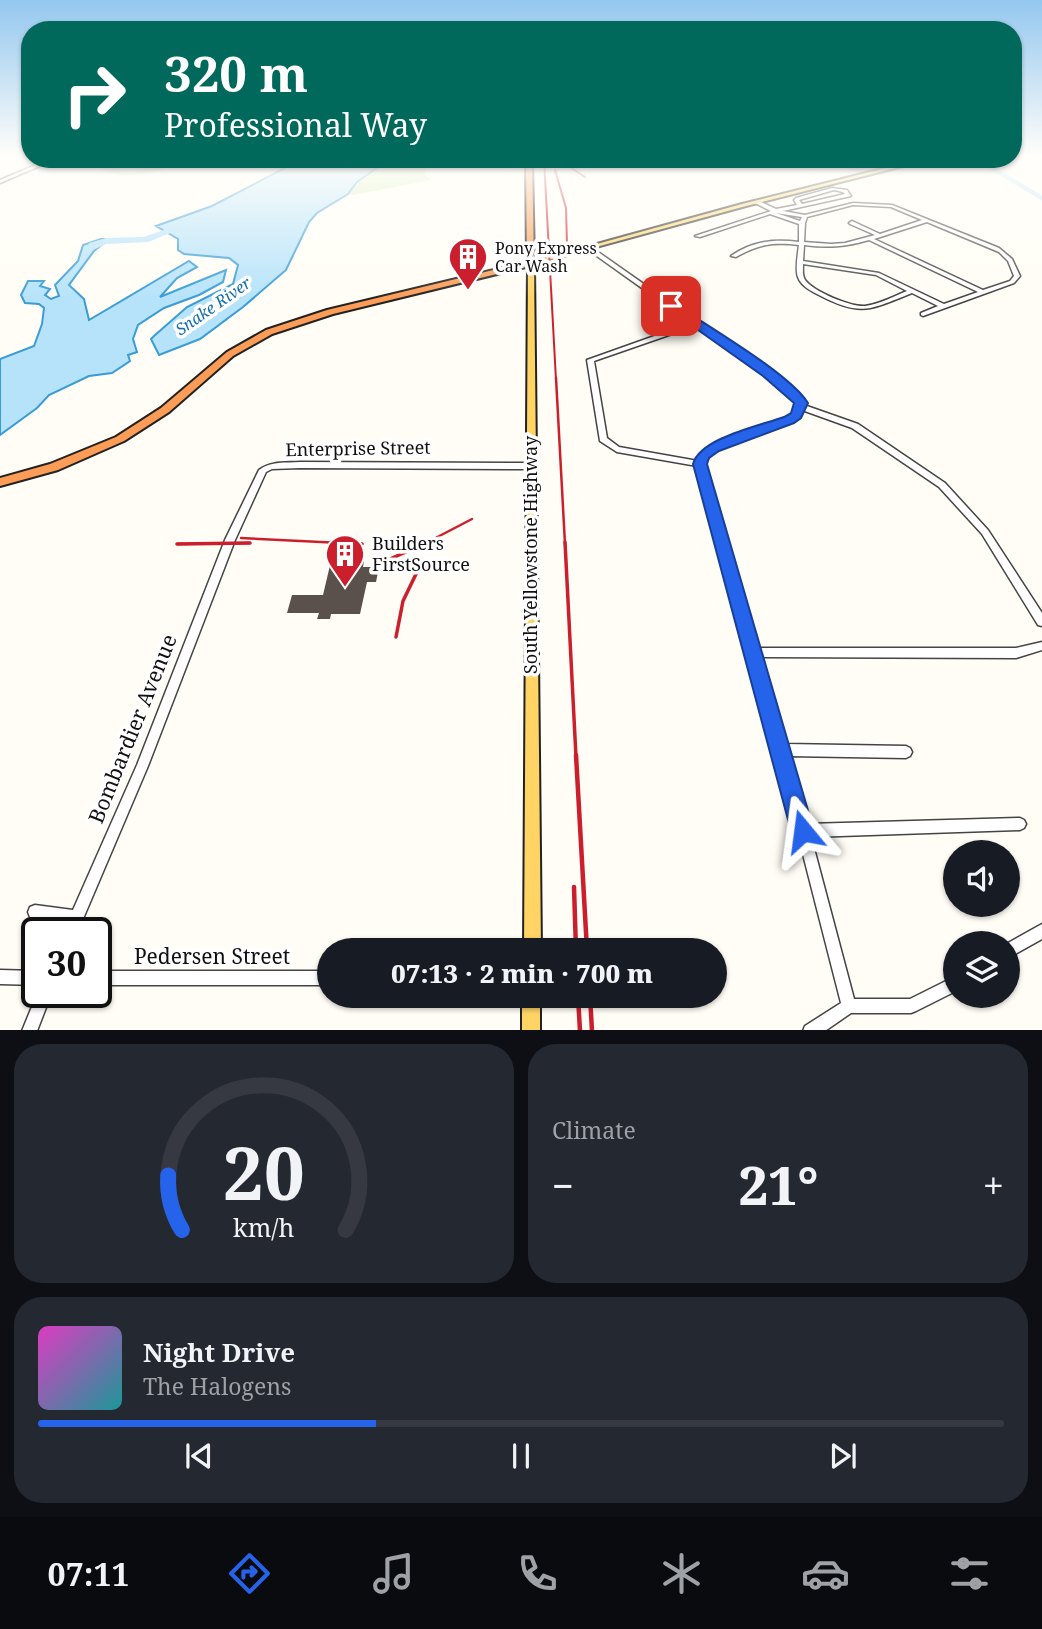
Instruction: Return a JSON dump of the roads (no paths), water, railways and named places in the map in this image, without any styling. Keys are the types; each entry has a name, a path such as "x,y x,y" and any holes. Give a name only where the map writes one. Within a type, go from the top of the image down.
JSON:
{"highway":[{"name":"South Yellowstone Highway","path":"530,203 531,263"},
{"path":"0,482 54,467 120,439 165,410 230,354 269,332 330,312 531,263"}],"main road":[{"path":"531,263 753,203"},
{"name":"South Yellowstone Highway","path":"531,263 532,938"},
{"path":"531,1008 531,1030"}],"street":[{"path":"759,203 774,212 803,219 860,203"},
{"path":"698,236 706,231 809,203"},
{"path":"861,203 900,208 929,220 1007,256 1015,269 1015,279 923,314"},
{"path":"803,219 800,262 803,283 849,309 864,309 913,291"},
{"path":"734,256 741,251 773,242 842,245 929,220"},
{"path":"852,223 878,235"},
{"path":"868,238 982,292"},
{"path":"589,248 796,395 801,407 855,426 951,493 985,532 1042,622"},
{"path":"800,262 877,274 942,306"},
{"path":"696,324 590,360 603,439 607,443 617,449 700,464"},
{"path":"801,407 797,415 789,420 713,448 702,456 700,464 849,1006"},
{"name":"Enterprise Street","path":"230,540 257,477 262,470 271,467 418,464 531,466"},
{"name":"Bombardier Avenue","path":"77,917 142,766 230,540"},
{"path":"752,652 1016,653 1042,646"},
{"path":"780,750 906,752"},
{"path":"803,831 1020,824"},
{"path":"35,912 77,917"},
{"path":"1020,944 1042,931"},
{"path":"0,977 21,978"},
{"name":"Pedersen Street","path":"112,978 317,978"},
{"path":"812,1030 849,1006 911,1006 943,990"},
{"path":"29,1030 38,1008"}],"water":[{"path":"218,203 333,203 317,213 309,222 286,270 200,339 159,355 151,339 187,307 233,284 238,265 229,258 184,254 178,250 178,239 156,226"},
{"path":"109,239 94,251 69,285 84,299 89,320 189,261 197,267 177,278 160,297 226,270 223,282 199,295 164,308 138,325 133,339 137,352 128,355 130,361 112,373 89,376 49,395 37,408 0,435 0,359 34,346 42,324 44,308 39,304 25,303 21,295 28,281 44,281 40,286 50,289 45,295 51,299 59,296 55,285 78,261 83,245"}],"waterway":[{"name":"Snake River","path":"91,248 92,245 106,241 145,240 184,226"}],"railway":[{"path":"546,203 556,380"},
{"path":"565,203 567,245"},
{"path":"556,378 565,544"},
{"path":"424,544 472,519"},
{"path":"241,538 362,544 331,542"},
{"path":"376,565 429,542"},
{"path":"565,542 576,757"},
{"path":"177,544 250,543"},
{"path":"396,637 403,601 417,572"},
{"path":"576,755 586,938"},
{"path":"574,887 576,938"},
{"path":"579,1008 580,1030"},
{"path":"591,1008 592,1030"}],"place":[{"name":"Pony Express Car Wash","path":"468,291"},
{"name":"Builders FirstSource","path":"345,588"}]}
